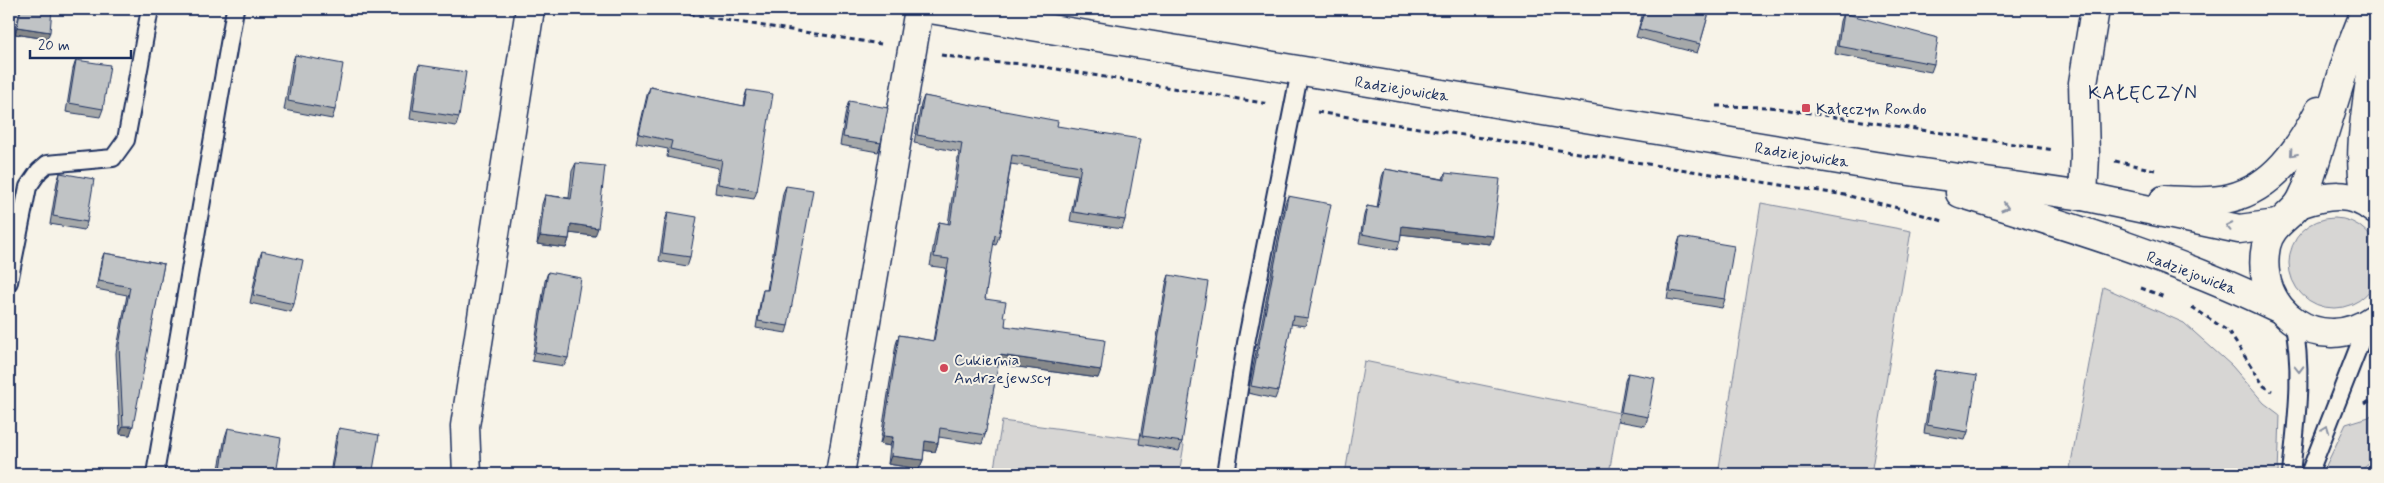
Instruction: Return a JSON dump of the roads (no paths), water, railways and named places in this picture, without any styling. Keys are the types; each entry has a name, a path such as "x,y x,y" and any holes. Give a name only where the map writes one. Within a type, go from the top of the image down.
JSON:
{"main road":[{"path":"467,474 465,426 530,9"},
{"path":"840,474 919,9"},
{"name":"Radziejowicka","path":"930,9 1875,166 2083,196 2239,229 2277,224"},
{"path":"2095,9 2083,83 2085,155 2083,196 2208,201 2230,198 2252,191 2276,172 2302,143 2363,47"},
{"path":"2366,9 2363,47 2361,163 2364,191 2372,208"},
{"path":"2286,315 2268,289 2264,267 2267,244 2277,224 2299,204 2307,188 2329,122 2363,47"},
{"name":"Radziejowicka","path":"1875,166 2076,228 2213,279 2286,315 2307,328 2322,332 2338,333 2354,330 2372,321"},
{"path":"2299,204 2322,196 2346,196 2372,208"}],"lane":[{"path":"9,282 28,187 38,171 47,164 113,158 126,140 150,9"},
{"path":"155,474 235,9"},
{"path":"1226,474 1246,343 1300,71"},
{"path":"2286,315 2298,347 2297,403 2291,474"},
{"path":"2308,474 2372,321"}],"place":[{"name":"Kałęczyn Rondo","path":"1806,108"},
{"name":"Cukiernia Andrzejewscy","path":"944,368"}],"district":[{"name":"KAŁĘCZYN","path":"2143,92"}]}
